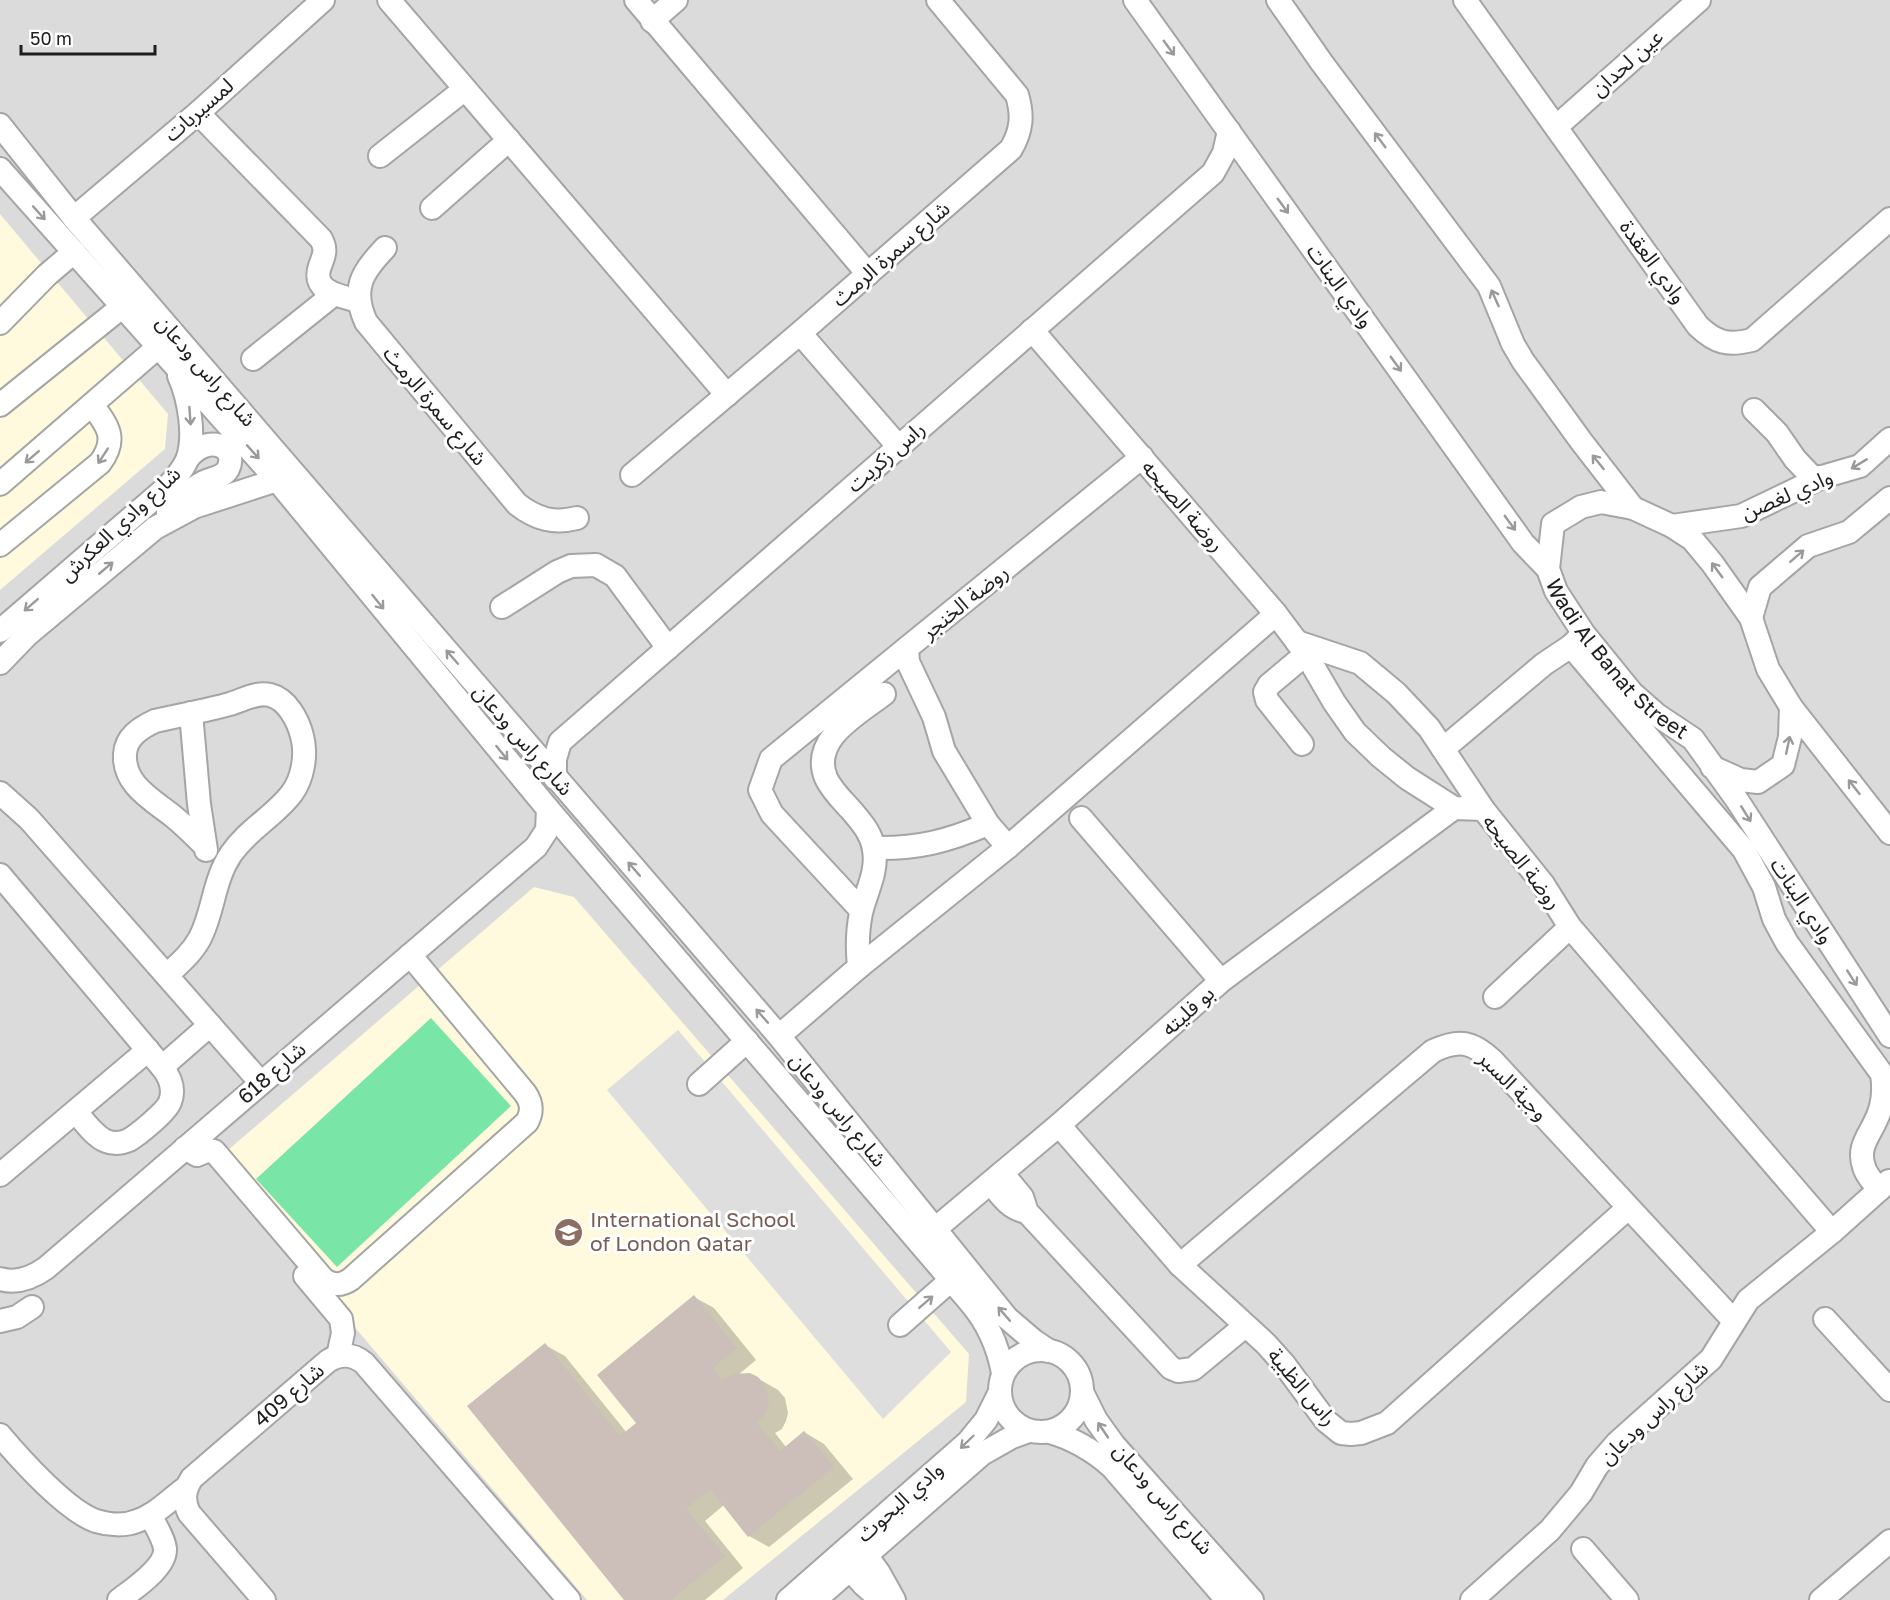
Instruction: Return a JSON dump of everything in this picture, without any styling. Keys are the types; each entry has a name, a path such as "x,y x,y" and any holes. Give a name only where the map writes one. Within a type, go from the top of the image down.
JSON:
{"street":[{"name":"لمسيربات","path":"74,218 198,113 323,0"},
{"path":"389,0 727,395"},
{"path":"636,0 868,274"},
{"path":"652,21 676,0"},
{"name":"شارع سمرة الرمث","path":"632,475 800,333 1011,149 1022,123 1017,95 938,0"},
{"name":"وادي البنات","path":"1135,0 1523,543 1548,568"},
{"path":"1278,0 1489,286 1513,344 1523,361 1633,508"},
{"name":"وادي العقدة","path":"1465,0 1698,326 1709,336 1723,343 1738,344 1752,339 1764,331 1890,219"},
{"name":"عين لحدان","path":"1556,127 1699,0"},
{"path":"380,156 465,89"},
{"path":"198,113 321,239 325,252 318,274 323,288 333,295 359,301 359,285 364,273 385,248"},
{"name":"شارع راس ودعان","path":"0,124 74,218 779,1036 1007,1318 1049,1351"},
{"name":"راس زكريت","path":"560,742 1213,173 1224,153 1229,131"},
{"path":"432,208 509,140"},
{"path":"1213,173 1230,168 1257,170"},
{"name":"شارع راس ودعان","path":"0,170 277,480 548,809 980,1314 989,1328 1000,1358 1001,1384"},
{"path":"0,322 74,252"},
{"path":"252,359 333,295"},
{"name":"شارع سمرة الرمث","path":"359,301 366,322 517,504 528,513 540,518 553,521 577,518"},
{"path":"0,405 123,306"},
{"name":"روضة الصيحه","path":"1032,330 1276,614 1302,648 1355,732 1407,778 1454,808 1483,809 1543,884 1570,927 1832,1232"},
{"path":"800,333 898,446"},
{"path":"0,484 92,405 165,354"},
{"name":"شارع وادي العكرش","path":"0,631 167,487 181,471 188,458 191,421 189,406 184,386 165,354"},
{"path":"0,546 100,463 106,455 109,447 109,428 92,405"},
{"path":"1754,410 1777,433 1804,470 1813,478 1822,477"},
{"name":"وادي لغصن","path":"1672,526 1741,516 1822,477 1860,466 1890,439"},
{"path":"144,536 190,491 224,474 229,464 224,448 213,444 201,446 188,458"},
{"name":"روضة الخنجر","path":"1008,847 988,824 944,751 933,717 908,662 907,648 1142,457"},
{"name":"شارع وادي العكرش","path":"0,663 27,635 144,536 194,507 243,489 277,480"},
{"path":"1751,618 1760,587 1808,546 1849,532 1890,498"},
{"name":"Wadi Al Banat Street","path":"1712,767 1693,739 1657,715 1578,640 1548,568 1553,525 1566,515 1581,507 1601,502 1633,508 1672,526 1692,539 1751,618 1768,669 1791,707"},
{"path":"502,608 557,572 571,566 596,565 615,576 668,648"},
{"path":"779,1036 859,967 1008,847 1276,614"},
{"path":"1443,749 1544,664 1578,640 1744,850 1764,887 1774,919 1787,943 1882,1074 1888,1087 1890,1101 1887,1116 1867,1143 1862,1157 1865,1171 1885,1185"},
{"path":"861,910 772,814 760,790 771,759 907,648"},
{"path":"1302,744 1267,700 1265,692 1302,648 1360,663 1396,693 1429,728 1483,809"},
{"path":"859,967 856,940 861,910 876,862 874,848 863,824 827,780 823,769 823,757 826,746 833,736 884,694"},
{"path":"166,975 190,952 201,936 216,882 230,856 239,843 292,792 299,781 303,738 298,724 279,699 268,695 252,696 161,720 144,726 132,736 125,748 124,764 128,775 137,787 194,834 205,846"},
{"path":"1712,767 1741,780 1758,782 1783,765 1790,737 1791,707"},
{"path":"1791,707 1890,833"},
{"path":"191,713 205,846 216,882"},
{"path":"526,744 560,742 555,759 555,778"},
{"name":"وادي البنات","path":"1712,767 1737,800 1889,1037"},
{"path":"0,776 29,819"},
{"path":"0,793 29,819 261,1083"},
{"name":"بو فليته","path":"935,1229 1059,1125 1221,981 1454,808"},
{"name":"شارع 618","path":"0,1279 19,1280 38,1273 193,1151 261,1083 536,847 547,830 548,809"},
{"path":"1081,818 1221,981"},
{"path":"874,848 918,847 962,835 988,824"},
{"name":"شارع 618","path":"536,847 557,839 575,841"},
{"path":"0,876 155,1059 171,1083 170,1102 165,1110 129,1140 106,1141 76,1112"},
{"path":"1495,997 1570,927"},
{"path":"193,1151 214,1151 323,1279 334,1285 340,1285 351,1279 527,1122 531,1116 530,1100 410,956"},
{"path":"0,1175 76,1112 210,1025"},
{"path":"699,1084 747,1041"},
{"name":"وجبة السبر","path":"1180,1265 1422,1059 1433,1051 1457,1043 1470,1044 1493,1061 1734,1321"},
{"name":"راس الظبية","path":"1059,1125 1180,1265 1266,1344 1284,1364 1326,1421 1341,1432 1361,1433 1387,1423 1628,1208"},
{"path":"193,1151 337,1313 343,1325 338,1356"},
{"path":"997,1178 1022,1197 1027,1212 1172,1368 1178,1371 1193,1369 1245,1326"},
{"name":"شارع راس ودعان","path":"1472,1600 1550,1530 1581,1493 1597,1466 1611,1449 1711,1359 1748,1300 1832,1232 1885,1185"},
{"path":"900,1325 951,1280"},
{"path":"0,1322 17,1317 32,1307"},
{"path":"1825,1319 1890,1390"},
{"path":"1040,1350 1049,1351 1069,1361 1081,1381 1082,1392 1078,1410 1072,1418 1059,1429 1039,1432 1012,1421 1001,1404 1001,1384 1008,1366 1022,1354 1040,1350"},
{"name":"شارع 409","path":"150,1515 187,1487 192,1478 328,1361 338,1356 350,1356 364,1363 557,1596"},
{"name":"وادي البحوث","path":"862,1549 968,1442 986,1420 1001,1384"},
{"name":"شارع راس ودعان","path":"1082,1392 1096,1420 1114,1445 1252,1600"},
{"name":"شارع راس ودعان","path":"1039,1432 1070,1439 1090,1448 1112,1467 1227,1600"},
{"name":"وادي البحوث","path":"788,1600 844,1563 982,1454 997,1444 1039,1432"},
{"path":"0,1435 37,1474 82,1514 96,1521 111,1524 137,1521 150,1515 164,1543 162,1562 119,1600"},
{"path":"187,1487 185,1502 189,1513 264,1600"},
{"path":"1821,1600 1890,1541"},
{"path":"862,1549 894,1600"},
{"path":"1583,1549 1627,1600"},
{"path":"844,1563 880,1600"},
{"name":"وادي البحوث","path":"815,1600 844,1563"}],"shaded area":[{"path":"0,0 1890,0 1890,1600 0,1600"},
{"path":"0,214 168,414 165,449 0,590"},
{"name":"International School of London Qatar","path":"534,887 574,897 969,1354 966,1402 723,1600 587,1600 214,1162"},
{"path":"678,1030 951,1352 883,1419 607,1090"}],"green space":[{"path":"431,1018 511,1106 337,1267 256,1179"}],"building":[{"path":"694,1295 737,1348 713,1368 722,1380 732,1374 750,1373 758,1377 765,1385 769,1401 767,1410 756,1422 780,1451 804,1431 834,1467 748,1537 710,1489 686,1509 725,1556 671,1600 624,1600 467,1406 545,1343 620,1436 636,1423 597,1375"}],"place":[{"name":"International School of London Qatar","path":"569,1232"}]}
